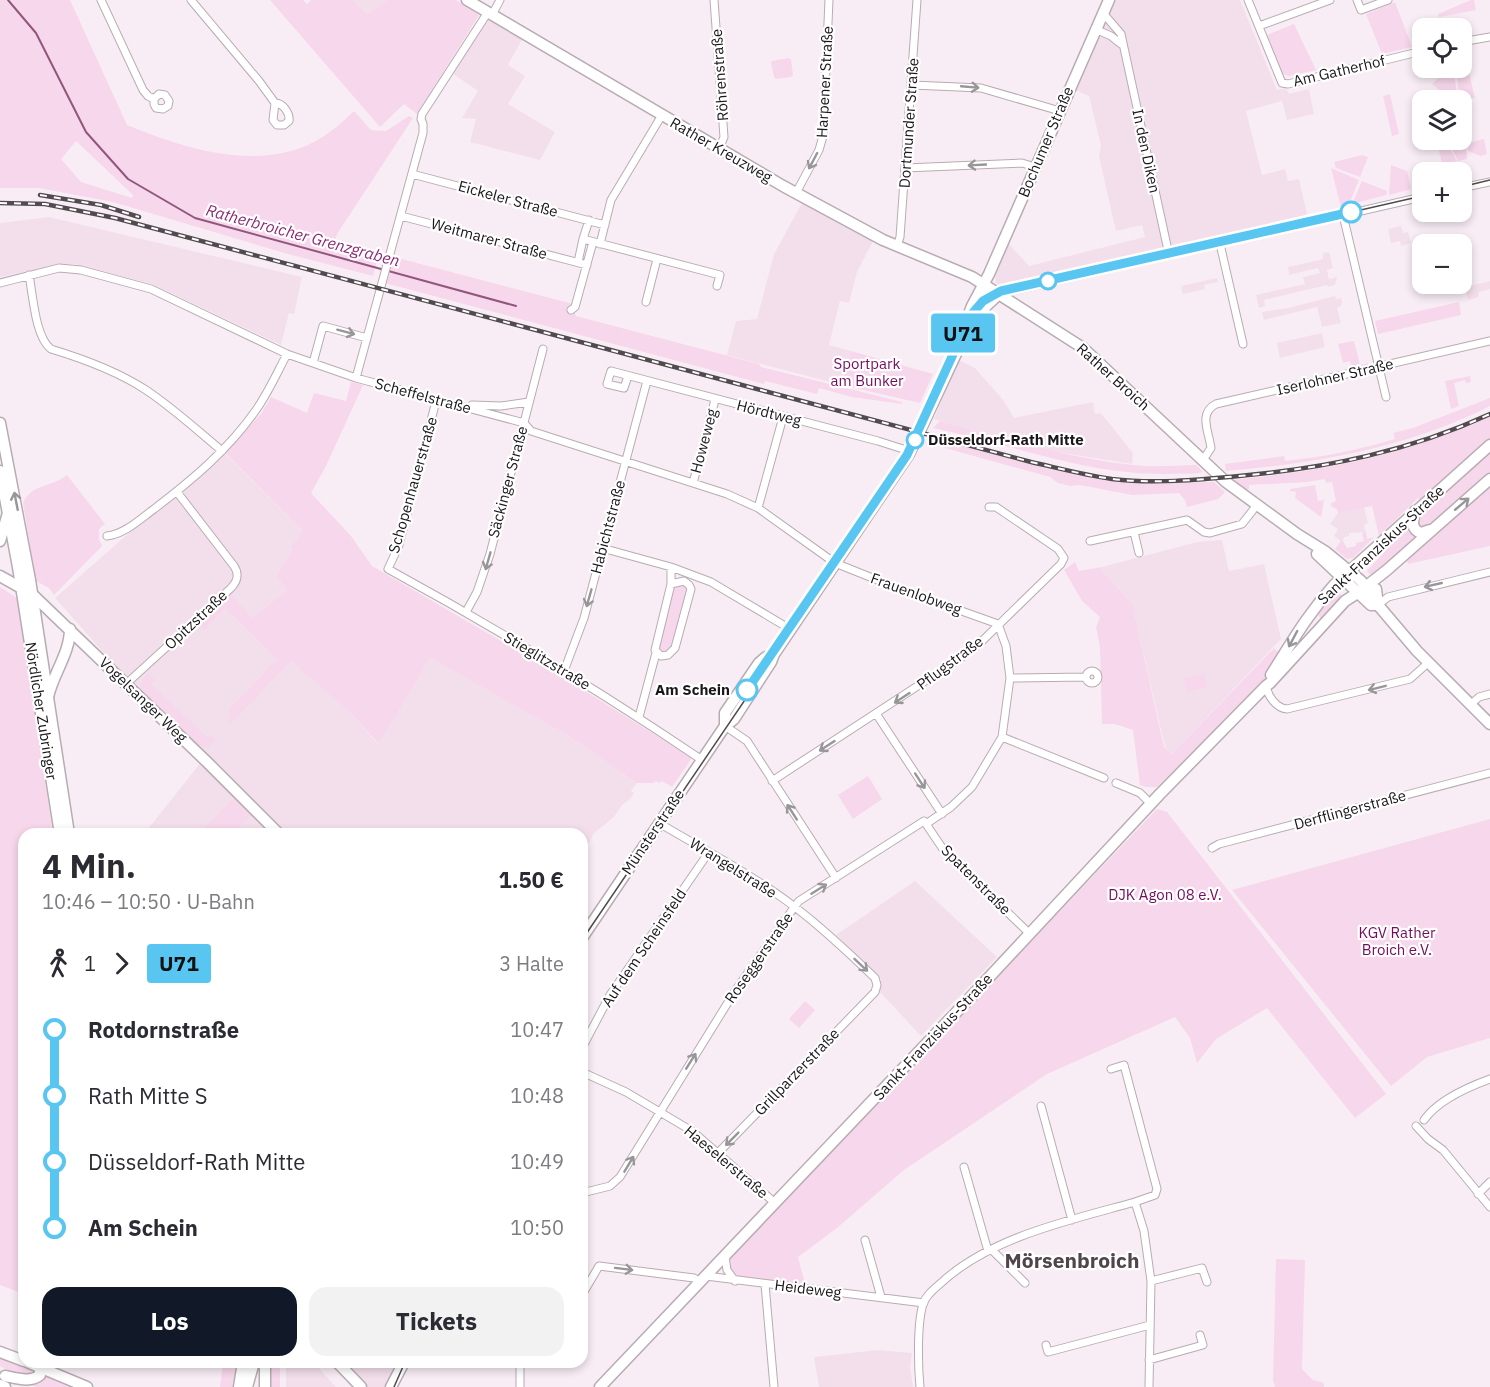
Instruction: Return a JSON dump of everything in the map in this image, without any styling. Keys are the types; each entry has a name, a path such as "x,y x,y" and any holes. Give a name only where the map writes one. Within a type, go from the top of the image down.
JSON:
{"main road":[{"name":"Rather Kreuzweg","path":"467,0 796,193 897,246 969,275 984,284"},
{"name":"Bochumer Straße","path":"984,284 1109,0"},
{"name":"Rather Broich","path":"984,284 1083,348 1226,482 1297,534 1314,543 1355,582 1371,605 1377,600 1428,663 1490,723"},
{"name":"Münsterstraße","path":"962,341 962,333 972,306 984,284"},
{"name":"Münsterstraße","path":"588,929 725,726 734,719 790,629 909,454 962,341 986,306 999,294"},
{"name":"Nördlicher Zubringer","path":"0,423 32,594 68,828"},
{"name":"Sankt-Franziskus-Straße","path":"600,1387 1151,804 1270,683 1345,601 1373,552 1415,511 1488,449"},
{"name":"Nördlicher Zubringer","path":"0,471 59,828"},
{"name":"Sankt-Franziskus-Straße","path":"1266,686 1312,609 1355,582 1378,578 1490,479"},
{"path":"1415,511 1412,525 1415,530 1423,533 1433,529"},
{"path":"0,541 8,513"},
{"name":"Vogelsanger Weg","path":"0,576 32,594 70,629 273,828"},
{"path":"1377,600 1375,583 1378,578"},
{"path":"1312,609 1316,622 1326,622"},
{"path":"48,700 54,677 67,647 70,629"},
{"path":"67,647 83,642"},
{"path":"0,1352 18,1358"},
{"path":"2,1380 35,1378 40,1375 40,1368"},
{"path":"42,1368 87,1387"},
{"path":"239,1387 243,1368"},
{"path":"245,1368 247,1387"},
{"path":"247,1387 252,1368"},
{"path":"265,1387 266,1368"},
{"path":"343,1368 361,1387"},
{"path":"391,1387 402,1368"},
{"path":"400,1387 405,1368"},
{"path":"2,1380 25,1387"}],"street":[{"path":"101,0 143,90 154,99"},
{"path":"191,0 275,103"},
{"path":"356,378 423,133 423,124 420,119 500,0"},
{"name":"Röhrenstraße","path":"714,0 724,137 719,149"},
{"name":"Harpener Straße","path":"796,193 819,150 823,136 829,0"},
{"name":"Dortmunder Straße","path":"897,246 900,237 917,0"},
{"name":"Am Gatherhof","path":"1248,0 1282,83 1412,53"},
{"path":"1259,26 1330,0"},
{"path":"1357,0 1361,10 1388,0"},
{"name":"In den Diken","path":"1103,13 1118,28 1123,46 1169,255"},
{"path":"1095,30 1112,36 1123,46"},
{"path":"1472,40 1490,37"},
{"path":"912,85 981,88 1060,111"},
{"path":"572,310 616,191 662,115"},
{"path":"905,168 1022,163 1035,167"},
{"name":"Eickeler Straße","path":"412,174 605,225"},
{"path":"1472,186 1490,182"},
{"path":"999,294 1412,199"},
{"path":"1343,215 1386,398"},
{"name":"Weitmarer Straße","path":"401,216 587,265"},
{"path":"578,262 588,220"},
{"path":"584,240 720,275 717,286"},
{"path":"1220,244 1243,344"},
{"path":"646,302 657,259"},
{"name":"Scheffelstraße","path":"0,283 59,268 74,268 151,289 287,354 356,378 524,423 531,431 727,494 758,508 836,563"},
{"path":"29,275 39,330 46,345 114,372 138,385 182,416 222,451"},
{"path":"313,363 323,326 367,338"},
{"name":"Iserlohner Straße","path":"1203,460 1211,450 1205,416 1208,410 1216,404 1490,341"},
{"name":"Säckinger Straße","path":"466,612 483,577 543,349"},
{"path":"107,536 131,526 177,492 222,451 257,409 287,354"},
{"name":"Hördtweg","path":"628,376 878,441 903,449 909,454"},
{"name":"Habichtstraße","path":"564,671 584,618 646,381"},
{"name":"Howeweg","path":"693,483 715,400"},
{"name":"Schopenhauerstraße","path":"387,569 399,545 436,401"},
{"path":"460,405 501,406 529,402"},
{"path":"758,508 783,417"},
{"name":"Opitzstraße","path":"126,684 237,580 238,573 234,566 177,492"},
{"path":"1090,541 1187,520 1204,532 1210,533 1244,523 1257,505"},
{"name":"Pflugstraße","path":"772,781 962,657 980,643 1061,564 1064,558 1058,549 996,507 988,507"},
{"path":"1134,532 1139,554"},
{"path":"602,548 671,567 721,586 790,629"},
{"name":"Frauenlobweg","path":"836,563 998,624"},
{"path":"639,717 671,584 671,567"},
{"name":"Stieglitzstraße","path":"387,569 466,612 564,671 639,717 702,760"},
{"path":"1377,600 1490,572"},
{"path":"656,653 665,656 673,651 696,576"},
{"path":"671,584 684,581 691,589"},
{"path":"925,823 942,814 972,787 1002,737 1010,678 1006,644 998,624"},
{"path":"1266,686 1269,696 1279,707 1287,709 1410,679 1428,663"},
{"path":"1010,678 1086,677"},
{"path":"1470,705 1479,697 1490,694"},
{"path":"877,714 942,814"},
{"path":"725,726 747,741 836,878"},
{"path":"1002,737 1104,778"},
{"name":"Derfflingerstraße","path":"1212,848 1219,844 1490,773"},
{"path":"1116,783 1140,793 1151,804"},
{"name":"Wrangelstraße","path":"659,823 795,906 875,978 877,986 875,992"},
{"name":"Roseggerstraße","path":"588,1192 610,1186 617,1181 735,990 795,906 925,823"},
{"name":"Spatenstraße","path":"925,823 945,852 1030,934"},
{"name":"Auf dem Scheinsfeld","path":"588,1037 610,995 709,852"},
{"name":"Grillparzerstraße","path":"719,1152 875,992"},
{"path":"920,1387 920,1331 924,1303 932,1291 950,1274 990,1251 1023,1236 1153,1196 1157,1189 1124,1065 1111,1069"},
{"name":"Haeselerstraße","path":"588,1075 626,1092 692,1131 719,1152 775,1203"},
{"path":"1424,1120 1428,1114 1455,1096 1490,1079"},
{"path":"1041,1106 1072,1220"},
{"path":"1416,1126 1428,1140 1443,1150 1490,1207"},
{"path":"964,1167 990,1251 1025,1283"},
{"path":"1478,1194 1490,1182"},
{"path":"1135,1202 1144,1231 1151,1281 1149,1387"},
{"path":"865,1240 881,1297"},
{"path":"724,1257 727,1270 735,1281"},
{"name":"Heideweg","path":"588,1285 599,1266 924,1303"},
{"path":"1151,1281 1202,1268 1207,1282"},
{"path":"765,1284 774,1387"},
{"path":"1046,1345 1048,1352 1150,1325"},
{"path":"1149,1360 1203,1345 1200,1335"},
{"path":"520,1368 520,1387"}],"shaded area":[{"path":"353,0 387,0 367,14"},
{"path":"1116,0 1240,0 1277,90 1286,88 1289,94 1309,89 1314,114 1287,120 1282,101 1246,111 1262,175 1285,169 1288,181 1299,179 1307,214 1292,224 1084,272 1083,268 1024,282 1024,286 1002,291 996,283 995,275 1009,244 1029,266 1145,237 1142,225 1116,231 1099,157 1101,146 1089,96 1073,89"},
{"path":"494,18 524,36 508,65 525,76 508,104 555,132 540,160 470,142 476,119 462,118 478,91 449,71 485,20"},
{"path":"802,203 873,241 857,272 849,303 840,301 829,345 851,351 842,385 727,355 736,321 757,319 774,254"},
{"path":"49,217 302,277 294,314 289,313 281,345 152,284 75,264 57,265 0,277 0,223"},
{"path":"1401,226 1403,233 1408,232 1411,243 1401,246 1400,241 1391,243 1388,229"},
{"path":"1329,252 1333,268 1327,270 1329,279 1337,277 1335,285 1264,300 1265,306 1259,308 1256,295 1305,284 1303,277 1320,273 1318,268 1289,275 1288,267 1323,259 1323,253"},
{"path":"1217,278 1218,282 1204,285 1205,289 1183,294 1181,286"},
{"path":"1490,281 1490,289 1479,292 1479,297 1468,300 1467,294 1472,294 1472,285"},
{"path":"1335,296 1336,299 1341,298 1342,302 1337,308 1341,323 1322,327 1317,307 1264,320 1262,312"},
{"path":"1322,333 1325,347 1280,358 1277,343"},
{"path":"958,360 975,368 1004,401 1014,418 1093,402 1095,414 1100,413 1105,418 1133,453 1132,464 1044,450 934,419"},
{"path":"222,451 302,530 276,576 287,590 252,618 291,660 353,715 377,743 402,706 430,656 567,735 637,783 631,791 634,793 614,817 594,833 589,843 588,828 282,828 222,767 127,679 55,598"},
{"path":"1364,507 1368,523 1364,525 1366,532 1349,533 1349,536 1341,541 1334,536 1338,529 1330,524 1338,513"},
{"path":"1222,540 1229,571 1264,564 1281,639 1172,754 1165,747 1132,603 1102,571 1102,567 1197,542"},
{"path":"202,761 266,828 149,828"},
{"path":"915,881 997,957 921,1036 879,991 881,979 836,935"},
{"path":"878,1350 912,1353 910,1367 913,1387 819,1387 814,1357"},
{"path":"286,1368 319,1368 336,1387 286,1387"},
{"path":"351,1368 397,1368 388,1387 368,1387"}],"green space":[{"path":"0,0 70,0 127,125 172,142 220,153 244,156 268,155 292,151 314,142 354,111 371,130 386,131 409,116 413,118 337,234 335,241 379,253 373,276 288,254 113,202 39,188 0,188","holes":["76,141 133,195 132,198 81,182 61,159"]},
{"path":"270,0 303,0 307,4 311,0 353,0 367,14 387,0 456,0 479,15 417,114 404,104 380,127"},
{"path":"1474,0 1476,10 1439,17 1438,14"},
{"path":"1395,2 1412,47 1382,54 1366,14"},
{"path":"1294,24 1316,70 1289,76 1282,74 1267,35"},
{"path":"789,58 793,75 776,79 772,61"},
{"path":"1438,78 1455,78 1457,90 1440,90 1432,84"},
{"path":"1457,78 1470,78 1475,98 1472,98 1472,90 1459,90"},
{"path":"1390,94 1399,134 1392,136 1383,96"},
{"path":"1484,139 1487,154 1481,156 1468,151 1472,150 1472,142"},
{"path":"1439,150 1451,150 1457,161 1452,162 1442,162"},
{"path":"1452,150 1466,150 1467,159 1458,161"},
{"path":"1362,155 1368,157 1360,177 1336,168 1334,162"},
{"path":"1391,165 1407,171 1411,189 1389,195"},
{"path":"1331,168 1359,180 1349,204 1341,207"},
{"path":"1362,181 1387,191 1386,195 1352,204"},
{"path":"394,257 573,304 576,316 759,364 761,367 902,402 902,404 852,397 819,388 817,394 765,381 764,384 385,283 390,273 517,306 390,271"},
{"path":"1459,302 1461,315 1378,334 1375,321"},
{"path":"1354,341 1360,365 1368,363 1369,366 1352,370 1350,361 1343,363 1338,344"},
{"name":"Sportpark am Bunker","path":"851,351 933,374 920,403 842,385"},
{"path":"1470,376 1471,382 1466,383 1465,380 1454,383 1459,406 1451,409 1445,381"},
{"path":"351,382 363,385 326,466 311,493 351,536 372,566 561,676 692,758 672,787 662,781 637,783 567,735 430,657 378,743 353,715 291,661 229,725 230,707 277,659 225,608 204,630 199,624 230,593 252,618 287,590 276,576 302,530 225,453 261,414 271,397 307,413 314,393 346,401"},
{"path":"1490,398 1490,406 1459,421 1394,443 1328,458 1226,471 1225,464 1284,456 1285,461 1340,453 1381,443 1395,439 1393,433 1413,428"},
{"path":"1490,416 1490,440 1421,501 1418,498 1379,536 1372,506 1338,513 1337,509 1331,506 1331,503 1336,501 1332,482 1326,483 1325,479 1249,485 1249,489 1245,490 1233,480 1333,466 1364,459 1427,441"},
{"path":"940,421 1041,448 1093,459 1145,466 1196,465 1203,472 1190,474 1136,473 1078,464 933,428"},
{"path":"931,437 1044,468 1107,480 1135,483 1214,482 1225,492 1218,499 1187,507 1179,493 1132,495 1080,485 1070,486 1058,483 1050,477 927,443"},
{"path":"1488,452 1490,453 1490,474 1430,529 1421,532 1414,520"},
{"path":"67,475 105,524 99,529 102,546 54,595 49,588 36,581 23,503 31,492"},
{"path":"1490,484 1490,546 1408,564 1406,558"},
{"path":"1315,485 1318,501 1324,500 1321,517 1295,498 1296,492 1290,491 1290,489"},
{"path":"1408,526 1419,536 1373,577 1367,571"},
{"path":"1366,532 1367,539 1374,537 1353,558 1347,559 1335,549 1342,539 1347,548 1356,546 1356,543 1364,541 1362,533"},
{"path":"1075,562 1079,571 1102,567 1102,571 1132,603 1164,747 1172,754 1274,648 1277,651 1283,651 1261,688 1157,787 1140,785 1133,730 1115,724 1102,724 1100,647 1096,627 1100,617 1082,601 1064,570"},
{"path":"684,584 688,589 674,641 670,650 661,653 657,649 674,586"},
{"path":"0,587 17,598 52,828 18,828 18,1292 0,1285"},
{"path":"1335,589 1342,596 1321,619 1317,613"},
{"path":"148,673 155,680 151,684 208,738 211,735 216,740 208,747 199,746 140,691 142,680"},
{"path":"1204,674 1207,687 1187,692 1184,678"},
{"path":"868,776 882,799 853,819 838,795"},
{"path":"234,798 252,815 238,828 205,828"},
{"name":"DJK Agon 08 e.V.","path":"1157,809 1167,812 1386,1094 1355,1118 1267,1008 1216,1039 1197,1063 1190,1038 1175,1017 1047,1074 904,1170 837,1228 798,1257 806,1287 739,1278 732,1275 728,1265 729,1259"},
{"name":"KGV Rather Broich e.V.","path":"1490,819 1490,1038 1427,1057 1391,1086 1232,890"},
{"path":"805,1001 815,1010 799,1028 789,1019"},
{"path":"1276,1259 1305,1260 1302,1369 1313,1380 1324,1383 1324,1387 1275,1387 1273,1380"},
{"path":"0,1358 18,1365 18,1368 26,1368 37,1373 18,1375 0,1366"},
{"path":"222,1368 238,1368 236,1387 220,1387"},
{"path":"270,1368 280,1368 280,1387 270,1387"},
{"path":"44,1375 73,1387 31,1385"}],"waterway":[{"name":"Ratherbroicher Grenzgraben","path":"8,0 36,33 86,132 128,179 195,218 516,306"}],"tram line":[{"path":"1472,184 1490,180"},
{"path":"922,425 971,315 981,303 994,294 1412,198"},
{"path":"588,931 897,476 921,435"},
{"path":"394,1387 402,1368"}],"railway":[{"path":"40,195 101,205 139,217"},
{"path":"0,203 45,204 115,218 1031,462 1112,479 1191,480 1272,473 1336,463 1399,448 1490,414"}],"metro line":[{"name":"U71","path":"747,690 912,447 971,315 983,301 1001,291 1351,212"}],"place":[{"name":"Düsseldorf-Rath Mitte","path":"915,440"},
{"name":"Am Schein","path":"747,690"}],"district":[{"name":"Mörsenbroich","path":"1072,1261"}]}
